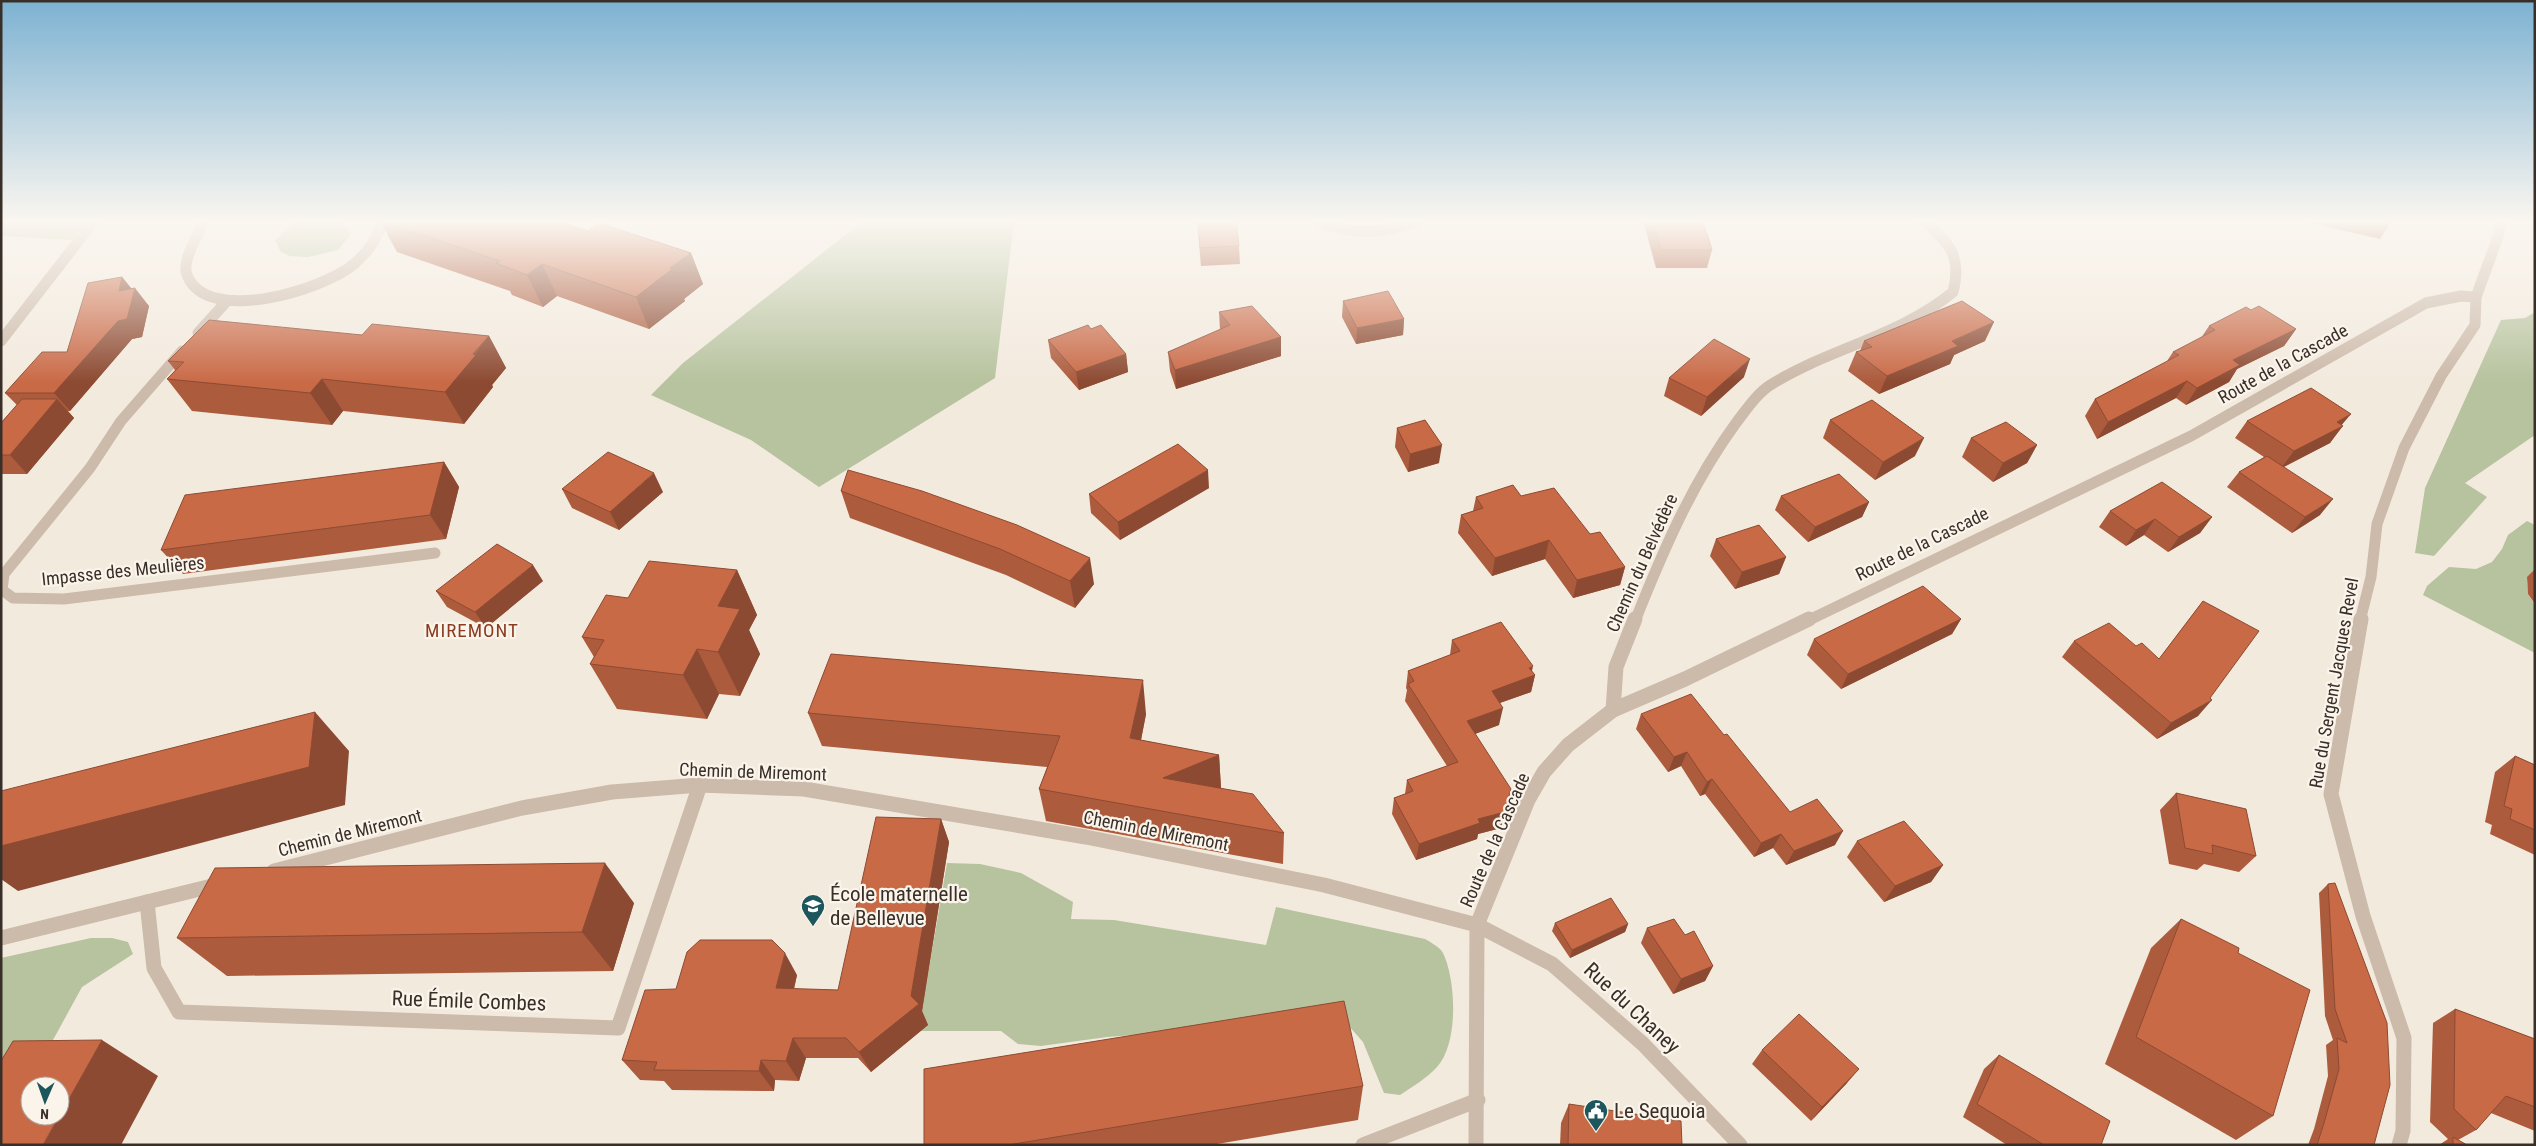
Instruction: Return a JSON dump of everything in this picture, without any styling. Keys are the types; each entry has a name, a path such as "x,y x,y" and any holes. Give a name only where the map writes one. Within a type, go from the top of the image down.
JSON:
{"street":[{"path":"1,341 53,274"},
{"path":"187,274 194,287 214,299 226,302 278,298 303,290 339,274"},
{"name":"Chemin du Belvédère","path":"1613,710 1616,667 1668,537 1714,453 1745,411 1770,385 1811,364 1905,324 1931,310 1953,292 1956,274"},
{"name":"Rue du Sergent Jacques Revel","path":"2400,1145 2403,1131 2404,1038 2363,916 2331,794 2356,639 2371,577 2377,524 2404,448 2440,376 2475,324 2476,297 2483,274"},
{"name":"Route de la Cascade","path":"1477,926 1528,800 1544,772 1568,745 1613,710 1685,679 1972,539 2192,436 2426,303 2461,296 2476,297"},
{"name":"Impasse des Meulières","path":"226,302 121,421 90,468 4,574 2,590 14,598 64,599 435,553"},
{"name":"Chemin de Miremont","path":"263,874 522,808 612,792 700,785 804,789 959,814 1237,866 1324,885 1477,926"},
{"name":"Rue Émile Combes","path":"147,902 154,968 179,1012 618,1028 700,785"},
{"path":"1,938 234,881"},
{"path":"1476,1145 1478,1100 1477,926"},
{"name":"Rue du Chaney","path":"1477,926 1552,964 1643,1044 1740,1145"},
{"path":"1363,1145 1478,1100"}],"green space":[{"path":"795,274 1008,274 995,378 819,487 751,440 651,395 683,363"},
{"path":"2535,312 2535,435 2465,483 2487,497 2434,556 2415,553 2425,488 2501,320 2525,318"},
{"path":"2527,521 2535,525 2535,572 2527,579 2528,594 2535,605 2535,653 2423,595 2427,586 2449,567 2476,569 2492,562 2502,549 2508,535"},
{"path":"947,863 980,864 1021,873 1073,902 1071,919 1114,920 1266,945 1276,907 1425,939 1442,951 1451,979 1453,1011 1449,1043 1437,1067 1429,1075 1400,1095 1384,1093 1363,1042 1348,1025 1217,1029 1107,1037 1041,1046 1018,1044 1001,1031 921,1031 915,1012 925,991"},
{"path":"91,938 112,938 128,942 133,954 82,987 33,1076 20,1076 20,1100 1,1135 1,958"}],"building":[{"path":"572,274 665,274 636,297"},
{"path":"122,277 119,291 135,288 127,319 118,321 54,393 5,393 42,352 67,352 88,283"},
{"path":"1388,291 1404,319 1357,328 1343,301"},
{"path":"1962,301 1994,322 1952,341 1958,346 1887,376 1856,352 1872,347 1864,341"},
{"path":"1252,306 1281,337 1175,370 1168,352 1230,325 1219,312"},
{"path":"2259,306 2296,329 2233,360 2240,365 2197,388 2187,381 2108,422 2095,399 2179,355 2173,352 2215,330 2209,326 2246,307 2251,310"},
{"path":"209,320 362,335 372,324 489,336 473,354 476,355 445,392 322,379 310,393 167,379 184,362 168,361"},
{"path":"1088,325 1091,329 1101,325 1126,354 1076,372 1048,340"},
{"path":"1714,339 1750,359 1707,397 1669,378"},
{"path":"2311,388 2351,414 2337,422 2343,426 2294,451 2247,421"},
{"path":"22,399 57,399 10,455 1,455 1,423"},
{"path":"1872,400 1924,438 1883,462 1830,420"},
{"path":"1425,420 1442,445 1410,454 1397,428"},
{"path":"2006,422 2037,445 2003,463 1971,438"},
{"path":"1178,444 1208,470 1118,522 1089,494"},
{"path":"608,452 654,473 610,512 562,489"},
{"path":"2267,456 2333,499 2305,517 2239,472"},
{"path":"444,462 430,515 161,550 185,495"},
{"path":"848,470 922,491 1017,525 1090,558 1070,581 1000,549 841,491"},
{"path":"1839,474 1869,502 1815,527 1781,496"},
{"path":"2162,482 2212,517 2179,537 2155,519 2136,530 2110,511"},
{"path":"1513,485 1521,496 1554,488 1590,534 1600,532 1625,567 1577,580 1549,540 1495,558 1461,515 1483,508 1476,497"},
{"path":"1759,525 1786,557 1742,572 1716,539"},
{"path":"497,544 533,565 475,612 436,591"},
{"path":"649,561 737,570 718,606 740,609 718,652 697,649 683,675 590,664 604,640 582,637 606,595 628,598"},
{"path":"1923,586 1961,619 1848,674 1814,639"},
{"path":"2203,601 2259,631 2210,698 2212,700 2171,723 2074,641 2109,623 2136,646 2142,643 2159,659"},
{"path":"1501,622 1533,666 1529,668 1535,675 1492,691 1503,708 1467,721 1511,789 1505,812 1478,819 1480,823 1419,844 1394,798 1413,791 1407,780 1458,762 1408,684 1414,681 1408,671 1460,651 1452,640"},
{"path":"831,654 1143,680 1130,738 1219,755 1163,778 1253,794 1284,833 1039,789 1060,736 808,713"},
{"path":"1691,694 1724,735 1727,734 1790,812 1817,799 1843,831 1794,851 1781,834 1761,843 1712,779 1707,782 1687,752 1674,757 1641,714"},
{"path":"315,712 309,767 1,846 1,791"},
{"path":"2515,756 2535,765 2535,830 2510,819 2512,809 2504,806"},
{"path":"2176,793 2246,809 2256,856 2212,845 2213,854 2185,848"},
{"path":"876,817 941,819 911,996 919,1004 859,1052 846,1038 793,1038 786,1061 761,1060 759,1071 654,1070 657,1062 622,1060 645,990 676,989 687,952 700,940 772,940 785,953 776,988 838,990"},
{"path":"1904,821 1943,865 1895,886 1857,841"},
{"path":"605,863 582,932 177,938 215,868"},
{"path":"2335,883 2387,1023 2390,1085 2374,1145 2317,1145 2339,1069 2337,1038 2347,1043 2335,1009 2328,884"},
{"path":"1611,898 1628,924 1572,950 1555,923"},
{"path":"1674,919 1685,935 1694,931 1713,966 1681,979 1647,928"},
{"path":"2181,919 2239,948 2238,953 2310,990 2273,1116 2136,1037"},
{"path":"1344,1001 1363,1086 1008,1145 924,1145 924,1069"},
{"path":"2455,1009 2535,1039 2535,1107 2506,1096 2476,1130 2454,1109"},
{"path":"1799,1014 1859,1069 1822,1107 1762,1050"},
{"path":"102,1040 70,1097 70,1076 20,1076 20,1126 53,1126 43,1145 1,1145 1,1061 13,1041"},
{"path":"1999,1055 2110,1121 2101,1145 2044,1145 1977,1104"},
{"path":"1569,1104 1681,1121 1682,1145 1568,1145"},
{"path":"2453,1137 2467,1145 2453,1145"}],"place":[{"name":"École maternelle de Bellevue","path":"813,927"},
{"name":"Le Sequoia","path":"1596,1132"}],"district":[{"name":"MIREMONT","path":"472,630"}]}
